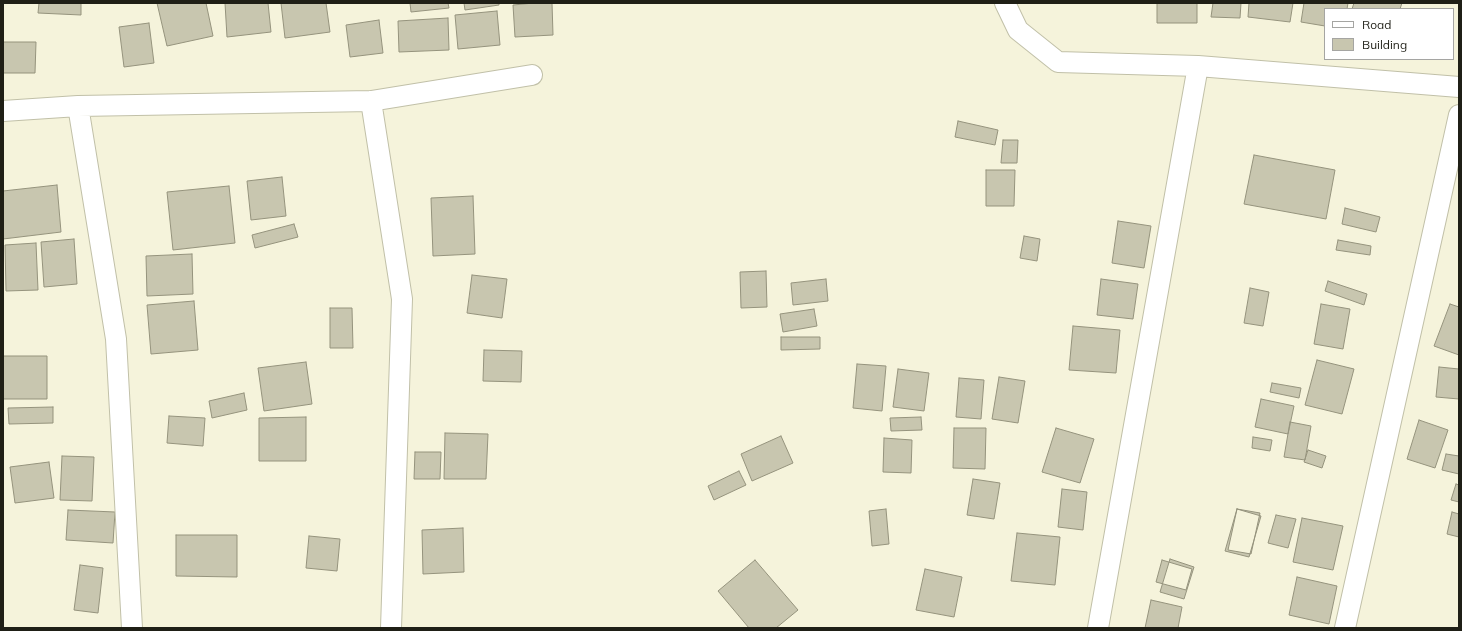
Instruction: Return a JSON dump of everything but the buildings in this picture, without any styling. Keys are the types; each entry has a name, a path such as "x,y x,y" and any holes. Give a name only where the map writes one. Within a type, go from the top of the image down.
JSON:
{"street":[{"path":"1005,3 1018,30 1058,62 1198,66 1459,87"},
{"path":"1098,628 1198,66"},
{"path":"3,111 78,106 371,102 532,76"},
{"path":"371,102 402,299 391,628"},
{"path":"78,106 116,339 132,628"},
{"path":"1345,628 1459,115"}]}
